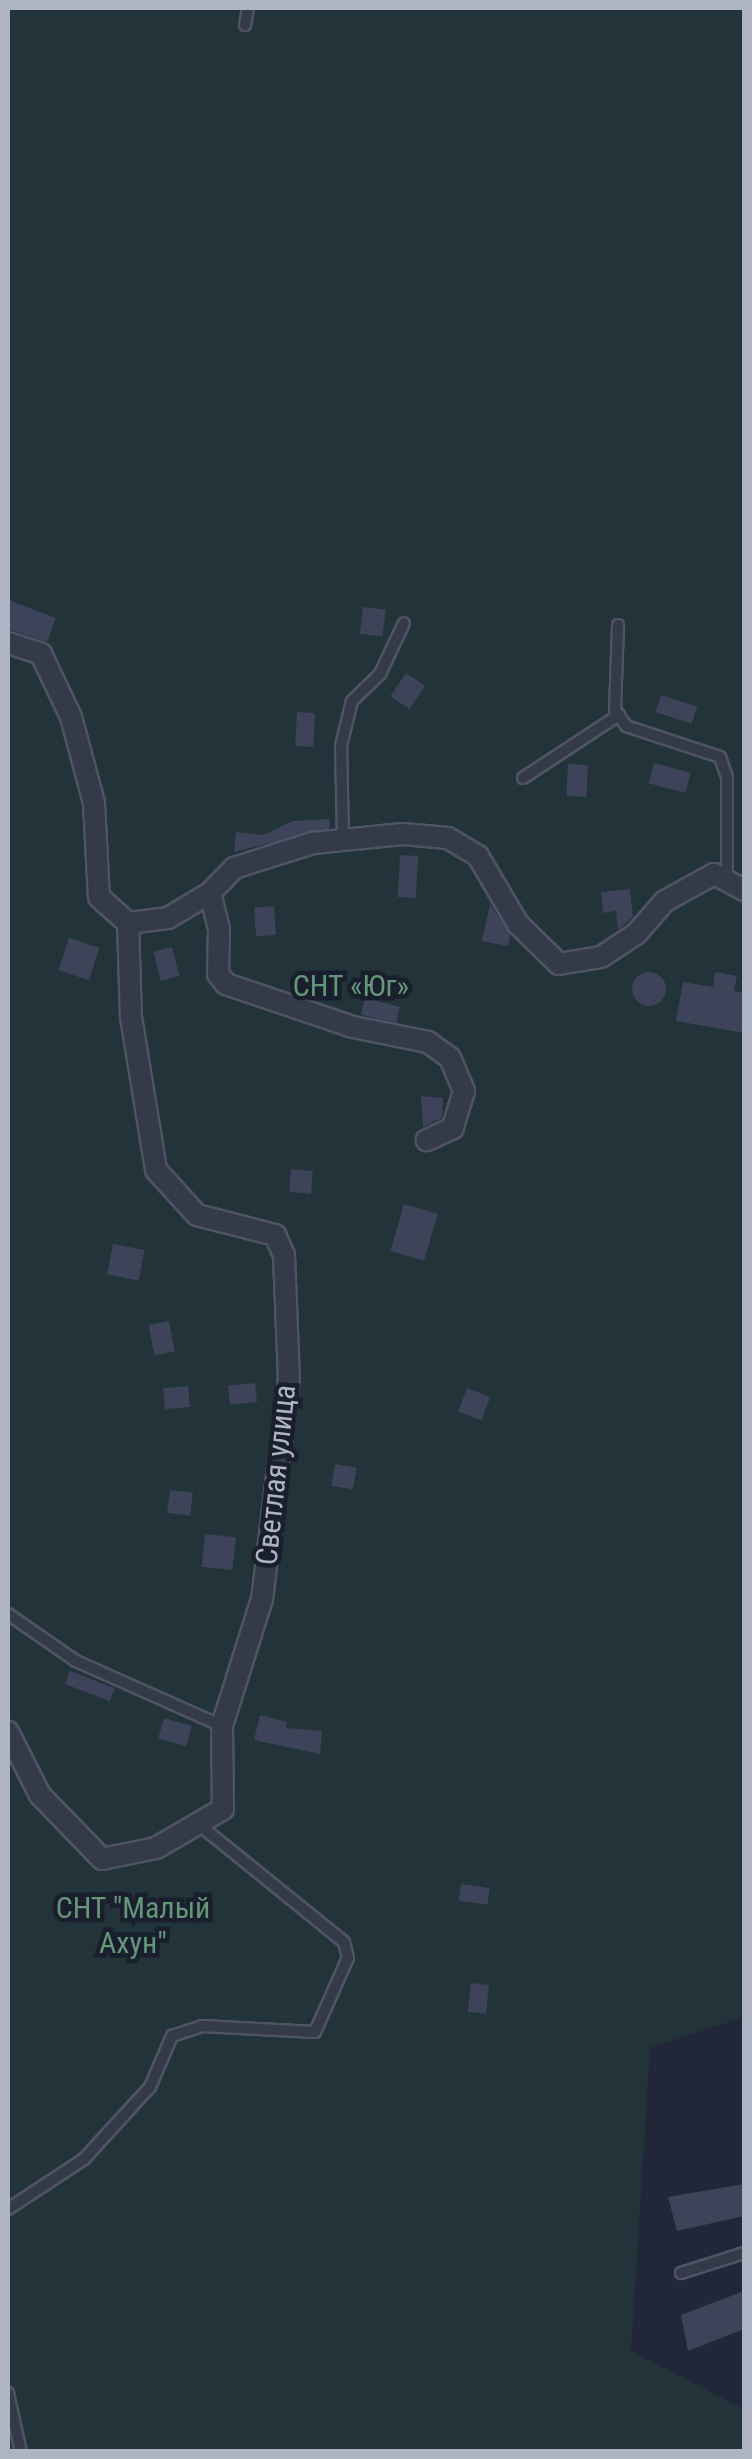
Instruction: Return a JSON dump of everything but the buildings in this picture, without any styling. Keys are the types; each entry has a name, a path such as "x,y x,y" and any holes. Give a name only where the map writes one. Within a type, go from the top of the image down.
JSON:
{"street":[{"path":"8,643 41,654 71,717 94,802 99,897 128,924 168,918 210,893 234,868 343,839 448,838 478,856 518,924 559,964 601,957 636,934 665,901 714,874 736,884"},
{"path":"210,893 219,930 218,974 226,984 331,1014 353,1027 428,1042 450,1058 464,1091 453,1128 427,1140"},
{"name":"Светлая улица","path":"128,924 131,1017 156,1170 197,1215 266,1230 284,1255 288,1377 275,1512 262,1600 222,1726 223,1809 202,1827"},
{"path":"8,1732 40,1796 102,1859 156,1848 202,1827"}],"lane":[{"path":"245,25 248,8"},
{"path":"343,839 341,746 352,701 380,674 404,623"},
{"path":"618,625 619,715 626,726 720,758 727,777 736,884"},
{"path":"524,778 619,715"},
{"path":"8,1614 76,1661 222,1726"},
{"path":"8,2209 84,2159 150,2086 172,2036 202,2026 314,2032 348,1958 344,1942 202,1827"},
{"path":"681,2273 744,2252"},
{"path":"8,2393 21,2452"}],"green space":[{"path":"8,8 744,8 744,2017 650,2048 631,2351 744,2409 744,2451 8,2452"}],"park label":[{"name":"СНТ «Юг»","path":"351,986"},
{"name":"СНТ \"Малый Ахун\"","path":"133,1925"}]}
